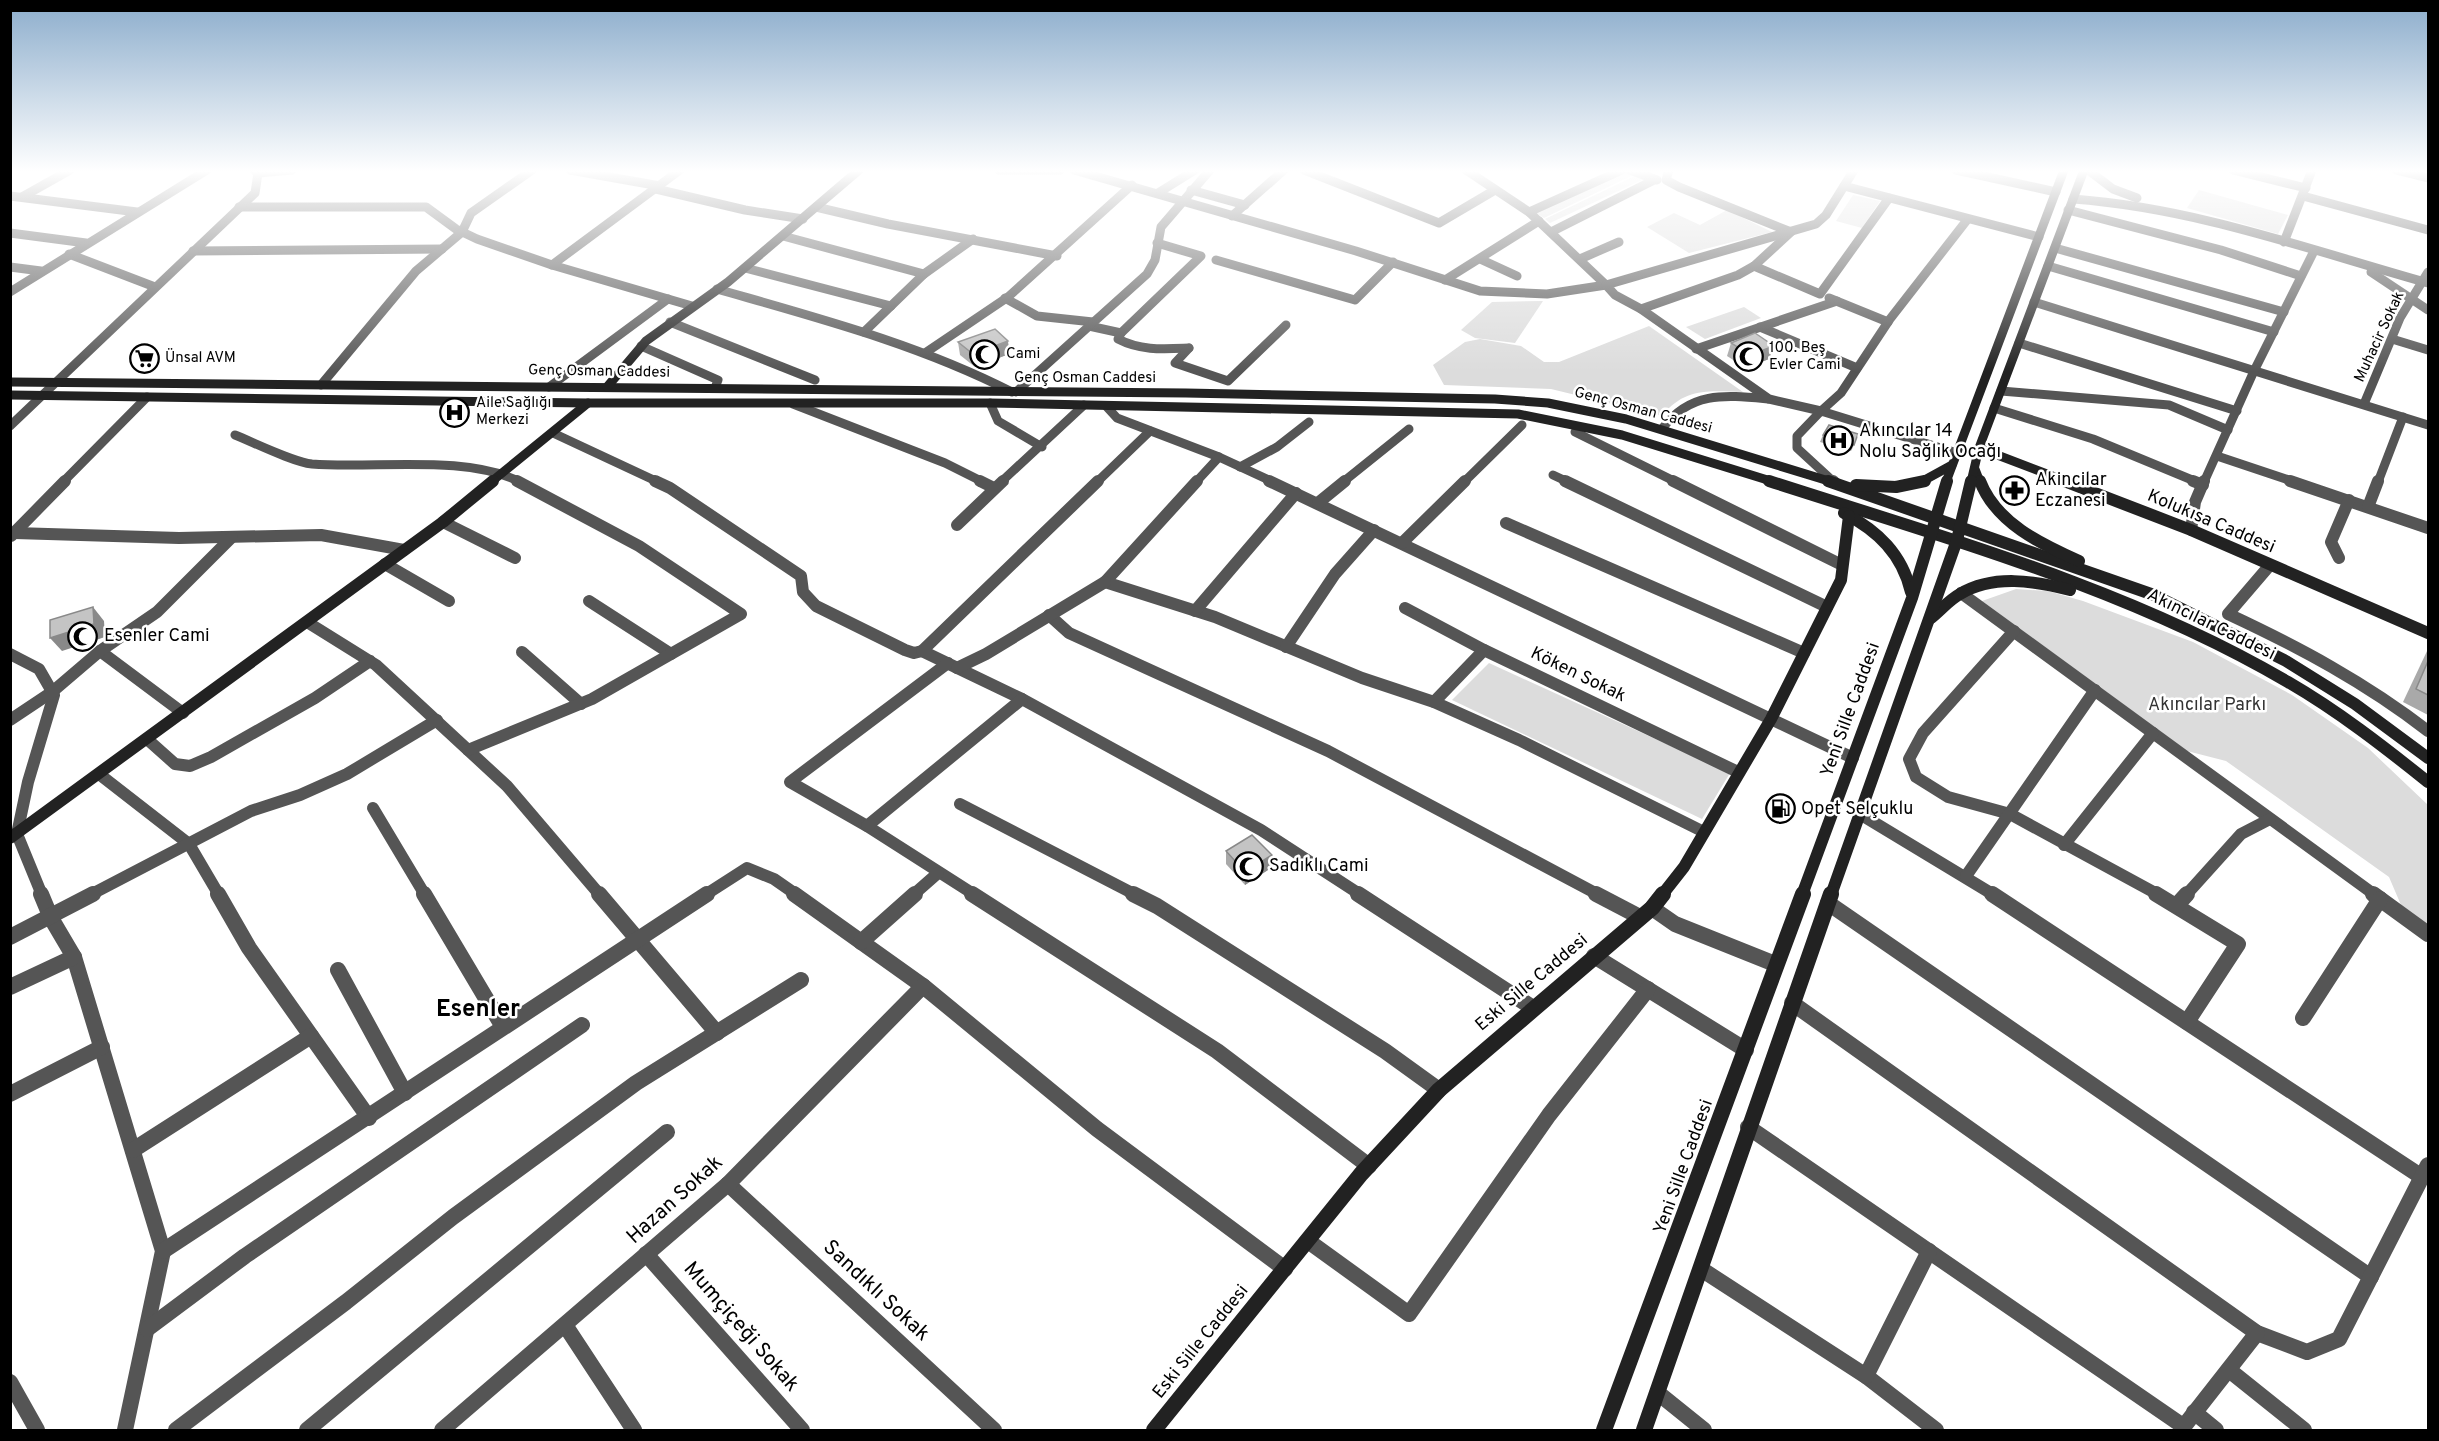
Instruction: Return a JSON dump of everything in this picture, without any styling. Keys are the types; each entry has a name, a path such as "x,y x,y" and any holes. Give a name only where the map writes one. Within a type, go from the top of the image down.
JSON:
{"main road":[{"path":"607,387 641,346 670,322 745,268 782,237"},
{"name":"Yeni Sille Caddesi","path":"1604,1431 1912,598 1934,517 2039,237"},
{"path":"1644,1431 1748,1126 1930,618 1958,533 1973,465 2059,237"},
{"name":"Genç Osman Caddesi","path":"10,381 1495,399 1590,410 1662,429 1835,483 1934,517 1958,533"},
{"name":"Genç Osman Caddesi","path":"10,395 588,403 990,403 1528,415 1622,433 1930,531 1958,533"},
{"path":"14,836 443,522 588,403"},
{"name":"Kolukısa Caddesi","path":"1979,448 2191,530 2428,633"},
{"path":"1835,483 1910,487 1933,480 1955,459"},
{"path":"1973,465 1979,486 1987,499 2013,526 2045,545 2154,595"},
{"path":"1791,488 1849,516 1888,544 1908,577 1912,598"},
{"name":"Eski Sille Caddesi","path":"1154,1431 1369,1166 1439,1090 1652,908 1684,867 1738,772 1772,719 1841,580 1849,516"},
{"name":"Akıncılar Caddesi","path":"1958,533 2154,595 2286,661 2355,704 2426,754"},
{"name":"Akıncılar Caddesi","path":"1958,533 2198,636 2308,694 2403,759 2428,782"},
{"path":"1930,618 1961,593 1995,583 2025,582 2056,586 2126,605"}],"street":[{"path":"42,237 86,243"},
{"path":"10,292 95,237"},
{"path":"10,426 207,237"},
{"path":"321,385 416,271 456,237"},
{"path":"476,237 552,265 692,306"},
{"path":"552,265 590,237"},
{"path":"788,237 924,274"},
{"path":"963,237 1057,256"},
{"path":"925,353 947,341 1005,298 1077,237"},
{"path":"717,289 864,332 925,353 965,368 1014,392 1147,274 1157,261 1158,237"},
{"path":"1307,237 1393,262 1480,291 1504,294 1546,294 1606,285 1773,237"},
{"path":"1445,280 1514,237"},
{"path":"1557,237 1615,295 1641,309 1769,399"},
{"path":"1641,309 1738,275 1754,266 1785,237"},
{"path":"1820,294 1863,237"},
{"path":"1835,483 1797,448 1797,436 1841,393 1888,322 1954,237"},
{"path":"2172,237 2221,250 2301,276"},
{"path":"2268,237 2425,282"},
{"path":"2284,242 2286,237"},
{"path":"864,332 924,274 973,239"},
{"path":"1580,259 1619,242"},
{"path":"1157,243 1201,256 1121,333 1118,339 1127,345 1151,350 1189,348 1175,363 1228,381 1286,325"},
{"path":"2055,248 2284,312"},
{"path":"193,251 442,249"},
{"path":"2191,530 2195,502 2254,371 2314,251"},
{"path":"69,254 155,287"},
{"path":"1480,259 1517,276"},
{"path":"1216,260 1355,300 1393,262"},
{"path":"2355,262 2428,310"},
{"path":"1754,266 1888,322"},
{"path":"2048,266 2194,306 2274,332"},
{"path":"10,267 41,271"},
{"path":"745,268 891,306"},
{"name":"Muhacir Sokak","path":"2364,404 2392,339 2412,299 2425,282 2428,272"},
{"path":"1005,298 1037,316 1091,324 1121,333"},
{"path":"549,387 668,299"},
{"path":"1696,349 1837,301"},
{"path":"2034,302 2428,425"},
{"path":"670,322 815,380"},
{"path":"1760,327 1857,368"},
{"path":"2392,339 2428,350"},
{"path":"2019,343 2237,411"},
{"path":"641,346 718,380 715,388"},
{"path":"2001,391 2169,405 2229,430"},
{"path":"1662,429 1676,410 1693,401 1726,396 1769,399 1821,411 1955,459"},
{"path":"13,535 147,397"},
{"path":"990,403 998,421 1042,447"},
{"path":"793,404 945,463 994,488"},
{"path":"957,525 1084,405"},
{"path":"1106,406 1117,417 1219,457 1852,758"},
{"path":"1994,408 2093,440 2203,485"},
{"path":"2368,507 2403,417"},
{"path":"1240,467 1277,447 1309,422"},
{"path":"1402,543 1522,425"},
{"path":"1318,503 1409,429"},
{"path":"553,434 670,488 801,576 803,592 816,606 914,653 922,651 1150,431"},
{"path":"1575,432 1842,565"},
{"path":"235,435 309,464 463,467 504,474 639,546 741,614 581,704 468,750"},
{"path":"2217,456 2428,528"},
{"path":"1219,457 1105,582 986,654 953,666 790,782 867,826 1217,1051 1369,1166"},
{"path":"1553,475 1827,608"},
{"path":"1195,611 1296,493"},
{"path":"2338,558 2331,542 2349,500"},
{"path":"443,522 515,558"},
{"path":"1506,523 1804,653"},
{"path":"1286,647 1335,574 1374,530"},
{"path":"13,535 179,538 321,534 404,550"},
{"path":"10,720 52,692 100,651 157,612 232,537"},
{"path":"386,564 449,601"},
{"path":"2270,565 2228,614 2313,655 2402,710 2428,731"},
{"path":"1105,582 1195,611 1362,678 1434,702 1519,740 1704,832"},
{"path":"1961,593 2428,934"},
{"path":"589,601 671,654"},
{"name":"Köken Sokak","path":"1406,608 1484,650 1738,772"},
{"path":"1049,615 1069,633 1328,751 1640,917"},
{"path":"307,622 369,661 437,720 507,786 717,1033"},
{"path":"2014,630 1929,725 1908,759 1916,777 1948,797 2010,814 2177,905 2238,944 2187,1022"},
{"path":"1434,702 1484,650"},
{"path":"100,651 183,713"},
{"path":"922,651 1022,699 1261,830 1533,1008"},
{"path":"522,652 581,704"},
{"path":"10,654 39,669 54,695 14,836 51,918 74,957 163,1251 125,1431"},
{"path":"147,739 175,764 190,766 211,758 315,698 369,661"},
{"path":"1966,876 2095,690"},
{"path":"867,826 1022,699"},
{"path":"10,937 51,918 251,811 284,804 382,755 437,720"},
{"path":"2064,845 2153,733"},
{"path":"99,774 189,844 249,948 369,1118"},
{"path":"960,804 1157,906 1385,1052 1439,1090"},
{"path":"373,808 503,1027"},
{"path":"1792,1003 2258,1333 2307,1352 2339,1339 2425,1171 2187,1022 1966,876 1860,814"},
{"path":"2177,905 2241,834 2270,819"},
{"path":"163,1251 747,868 774,879 923,986 1097,1129 1285,1269"},
{"path":"861,942 938,873"},
{"path":"2303,1018 2380,899"},
{"path":"1828,903 2371,1277"},
{"path":"1652,908 1675,924 1775,964"},
{"path":"1594,956 1746,1050"},
{"path":"10,987 74,957"},
{"path":"338,970 405,1094"},
{"path":"177,1431 453,1217 636,1083 801,980"},
{"name":"Hazan Sokak","path":"442,1431 728,1184 923,986"},
{"path":"1308,1241 1409,1314 1549,1115 1648,989"},
{"path":"147,1329 245,1256 582,1025"},
{"path":"133,1150 311,1036"},
{"path":"10,1094 102,1047"},
{"path":"1748,1126 1929,1251 2186,1423 2216,1431"},
{"path":"307,1431 667,1132"},
{"name":"Sandıklı Sokak","path":"728,1184 994,1431"},
{"path":"1866,1376 1929,1251"},
{"name":"Mumçiçeği Sokak","path":"646,1254 802,1431"},
{"path":"1701,1269 1866,1376 1936,1431"},
{"path":"565,1325 634,1431"},
{"path":"2186,1423 2258,1333"},
{"path":"2229,1370 2304,1431"},
{"path":"10,1382 37,1431"},
{"path":"1658,1393 1704,1431"}],"green space":[{"path":"1664,237 1751,237 1689,253"},
{"path":"1543,301 1515,343 1475,338 1461,330 1492,302"},
{"path":"1744,307 1761,318 1705,339 1686,327"},
{"path":"1649,326 1743,392 1708,392 1689,395 1662,416 1551,389 1444,385 1433,365 1465,342 1480,339 1521,346 1544,362 1559,362"},
{"name":"Akıncılar Parkı","path":"2016,589 2048,591 2083,601 2193,642 2292,695 2368,748 2428,805 2428,929 2404,912 2389,877 2226,761 2187,751 1982,601"},
{"path":"1489,663 1730,773 1702,819 1452,700"}],"building":[{"path":"995,329 1008,341 973,354 958,342"},
{"path":"1755,333 1774,346 1750,355 1731,343"},
{"path":"1829,425 1858,434 1854,445 1823,435"},
{"path":"93,607 94,624 50,638 50,620"},
{"path":"2428,661 2428,695 2416,689"},
{"path":"1252,835 1272,855 1245,872 1226,851"}],"place":[{"name":"Cami","path":"985,354"},
{"name":"100. Beş Evler Cami","path":"1748,357"},
{"name":"Ünsal AVM","path":"144,358"},
{"name":"Aile Sağlığı Merkezi","path":"455,412"},
{"name":"Akıncılar 14 Nolu Sağlık Ocağı","path":"1838,441"},
{"name":"Akincilar Eczanesi","path":"2014,490"},
{"name":"Esenler Cami","path":"83,636"},
{"name":"Opet Selçuklu","path":"1780,809"},
{"name":"Sadıklı Cami","path":"1248,866"}],"district":[{"name":"Esenler","path":"478,1010"}]}
